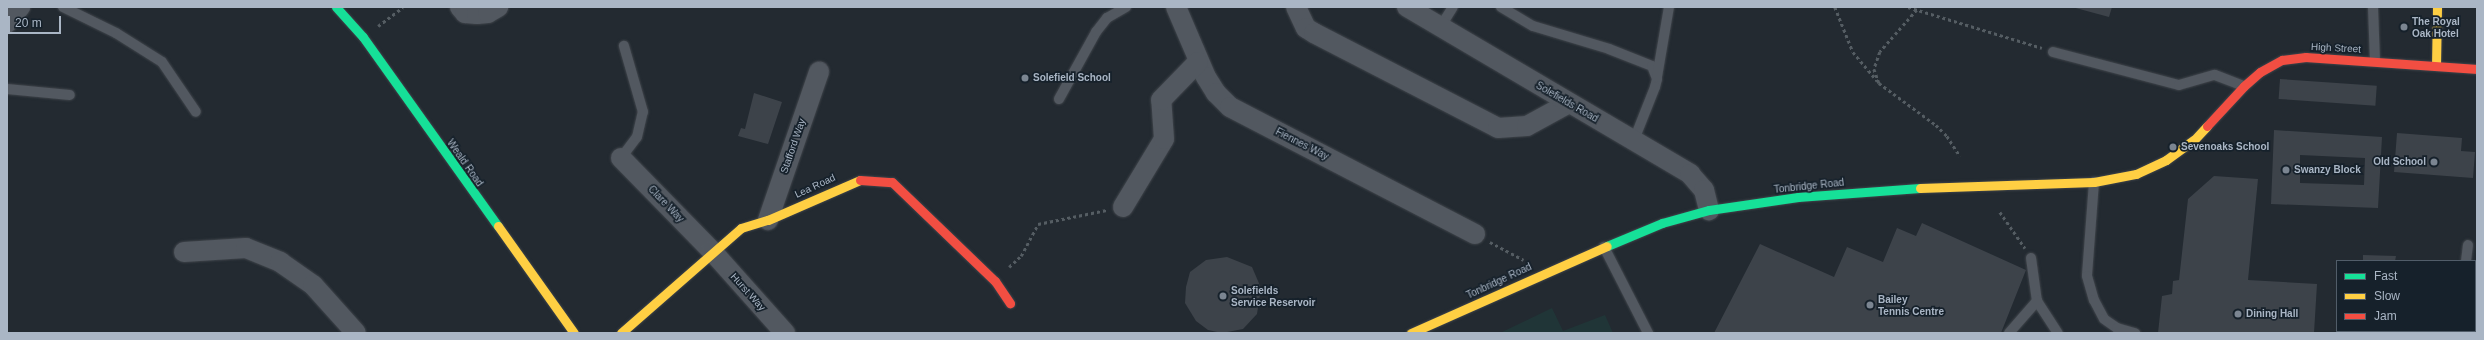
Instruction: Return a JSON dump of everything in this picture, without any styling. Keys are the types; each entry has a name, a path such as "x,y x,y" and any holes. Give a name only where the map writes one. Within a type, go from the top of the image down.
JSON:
{"main road":[{"name":"Weald Road","path":"336,7 363,38 574,333"},
{"path":"2436,66 2437,7"},
{"name":"High Street","path":"2216,117 2244,86 2260,72 2282,60 2306,58 2375,61 2477,69"},
{"name":"Tonbridge Road","path":"1411,333 1535,276 1662,222 1709,210 1798,197 1909,188 2094,182 2136,174 2166,160 2194,140 2216,117"},
{"name":"Lea Road","path":"621,333 712,250 741,228 768,220 856,180 892,182 995,281 1010,303"}],"street":[{"path":"7,22 20,7"},
{"path":"460,7 465,13 477,14 488,13 498,7"},
{"name":"Fiennes Way","path":"1176,7 1198,62 1216,93 1230,107 1475,234"},
{"path":"1296,7 1306,28 1314,33 1498,128 1527,126 1569,103"},
{"name":"Solefields Road","path":"1407,7 1690,174 1704,190 1709,210"},
{"path":"1123,207 1164,139 1162,100 1198,62"},
{"name":"Stafford Way","path":"768,220 819,72"},
{"name":"Clare Way","path":"621,158 712,250"},
{"path":"184,252 246,248 280,262 313,285 356,333"},
{"name":"Hurst Way","path":"712,250 785,333"}],"lane":[{"path":"63,7 116,33 162,62 196,112"},
{"path":"1059,99 1096,32 1108,18 1126,7"},
{"path":"1441,26 1453,7"},
{"path":"1501,7 1533,26 1645,62 1652,66 1657,79"},
{"path":"1634,140 1657,79 1668,7"},
{"path":"2373,7 2375,61"},
{"path":"621,158 637,137 643,112 624,46"},
{"path":"2053,52 2179,85 2216,75 2244,86"},
{"path":"7,89 70,95"},
{"path":"2094,182 2087,276 2094,300 2104,319 2117,328 2135,333"},
{"path":"2466,260 2468,245"},
{"path":"1604,247 1648,333"},
{"path":"2031,258 2037,301 2058,333"},
{"path":"2010,333 2037,301"}],"path":[{"path":"363,38 403,7"},
{"path":"1835,7 1853,52 1879,83 1936,125 1947,136 1960,156"},
{"path":"1908,7 2053,52"},
{"path":"1879,83 1874,69 1880,52 1917,10"},
{"path":"995,281 1021,256 1038,224 1123,207"},
{"path":"2000,212 2031,258"},
{"path":"1475,234 1524,260 1535,276"}],"green space":[{"path":"1552,308 1563,331 1605,315 1613,333 1500,333"}],"building":[{"path":"2072,7 2112,7 2109,17"},
{"path":"2280,79 2377,86 2375,106 2279,99"},
{"path":"754,93 782,102 768,144 738,136 741,128 745,129"},
{"name":"Swanzy Block","path":"2274,130 2382,137 2378,208 2271,204","holes":["2300,155 2365,158 2364,185 2300,183"]},
{"name":"Old School","path":"2397,133 2462,138 2461,151 2475,152 2473,178 2394,172"},
{"path":"2214,176 2258,179 2248,280 2317,284 2314,333 2158,333 2162,296 2172,294 2173,281 2179,280 2188,199"},
{"name":"Bailey Tennis Centre","path":"1922,223 2026,270 2001,333 1714,333 1760,244 1834,277 1847,247 1883,262 1897,228 1916,236"},
{"path":"2363,255 2396,256 2395,260 2363,260"},
{"name":"Solefields Service Reservoir","path":"1227,257 1252,267 1261,288 1257,314 1243,329 1222,333 1208,330 1196,321 1185,303 1186,287 1190,272 1206,260"}],"traffic: fast":[{"path":"336,7 363,37 498,226"},
{"path":"1607,246 1662,223 1709,210 1798,197 1920,188"}],"traffic: slow":[{"path":"2436,66 2437,7"},
{"path":"1920,188 2094,182 2136,174 2166,160 2194,140 2207,126"},
{"path":"621,333 741,228 768,220 860,180"},
{"path":"498,226 574,333"},
{"path":"1411,333 1607,246"}],"traffic: jam":[{"path":"2207,126 2244,86 2260,72 2282,60 2306,57 2477,69"},
{"path":"860,180 892,182 995,281 1010,303"}],"place":[{"name":"The Royal Oak Hotel","path":"2404,27"},
{"name":"Solefield School","path":"1025,78"},
{"name":"Sevenoaks School","path":"2173,147"},
{"name":"Old School","path":"2434,162"},
{"name":"Swanzy Block","path":"2286,170"},
{"name":"Solefields Service Reservoir","path":"1223,296"},
{"name":"Bailey Tennis Centre","path":"1870,305"},
{"name":"Dining Hall","path":"2238,314"}]}
